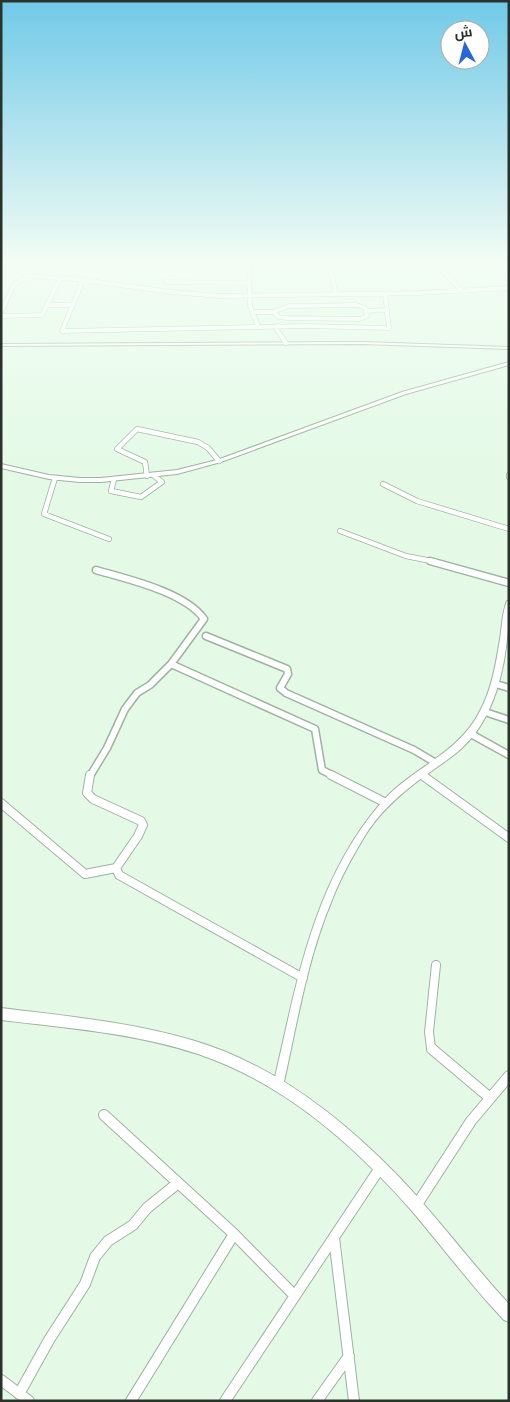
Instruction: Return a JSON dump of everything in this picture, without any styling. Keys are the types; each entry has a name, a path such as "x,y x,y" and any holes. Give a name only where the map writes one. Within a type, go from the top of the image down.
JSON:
{"main road":[{"path":"1,1014 121,1030 178,1043 223,1057 278,1086 338,1129 380,1168 416,1206 509,1315"}],"street":[{"path":"62,330 132,330"},
{"path":"277,330 286,343"},
{"path":"1,345 389,343 509,348"},
{"path":"1,349 401,347 509,352"},
{"path":"1,466 55,478 90,481 150,476 188,470 218,461 404,393 509,363"},
{"path":"114,479 111,491 141,497 148,494 162,482 150,476 145,462 116,449 137,429 198,442 208,448 218,461"},
{"path":"55,478 44,514 109,539"},
{"path":"384,484 417,501 509,529"},
{"path":"340,531 406,556 445,564 509,583"},
{"path":"1,803 85,874 116,868 143,825 141,822 93,799 87,793 88,781 107,748 124,709 137,693 150,685 171,664 204,619 202,614 177,599 154,589 96,570"},
{"path":"278,1086 303,978 323,907 331,887 363,831 386,803 460,745 471,734 485,712 496,684 509,603"},
{"path":"206,636 287,669 288,674 280,688 286,693 414,750 436,764"},
{"path":"171,664 315,729 322,770 386,803"},
{"path":"496,684 509,688"},
{"path":"485,712 509,720"},
{"path":"471,734 509,755"},
{"path":"422,774 509,838"},
{"path":"116,868 119,875 190,913 303,978"},
{"path":"436,965 429,1032 431,1048 489,1098"},
{"path":"416,1206 471,1121 509,1076"},
{"path":"104,1115 234,1234 295,1296"},
{"path":"225,1401 380,1168"},
{"path":"1,1380 24,1397 49,1340 85,1284 95,1257 108,1241 133,1226 148,1208 178,1183"},
{"path":"131,1401 234,1234"},
{"path":"334,1238 354,1401"},
{"path":"317,1401 349,1356"}]}
